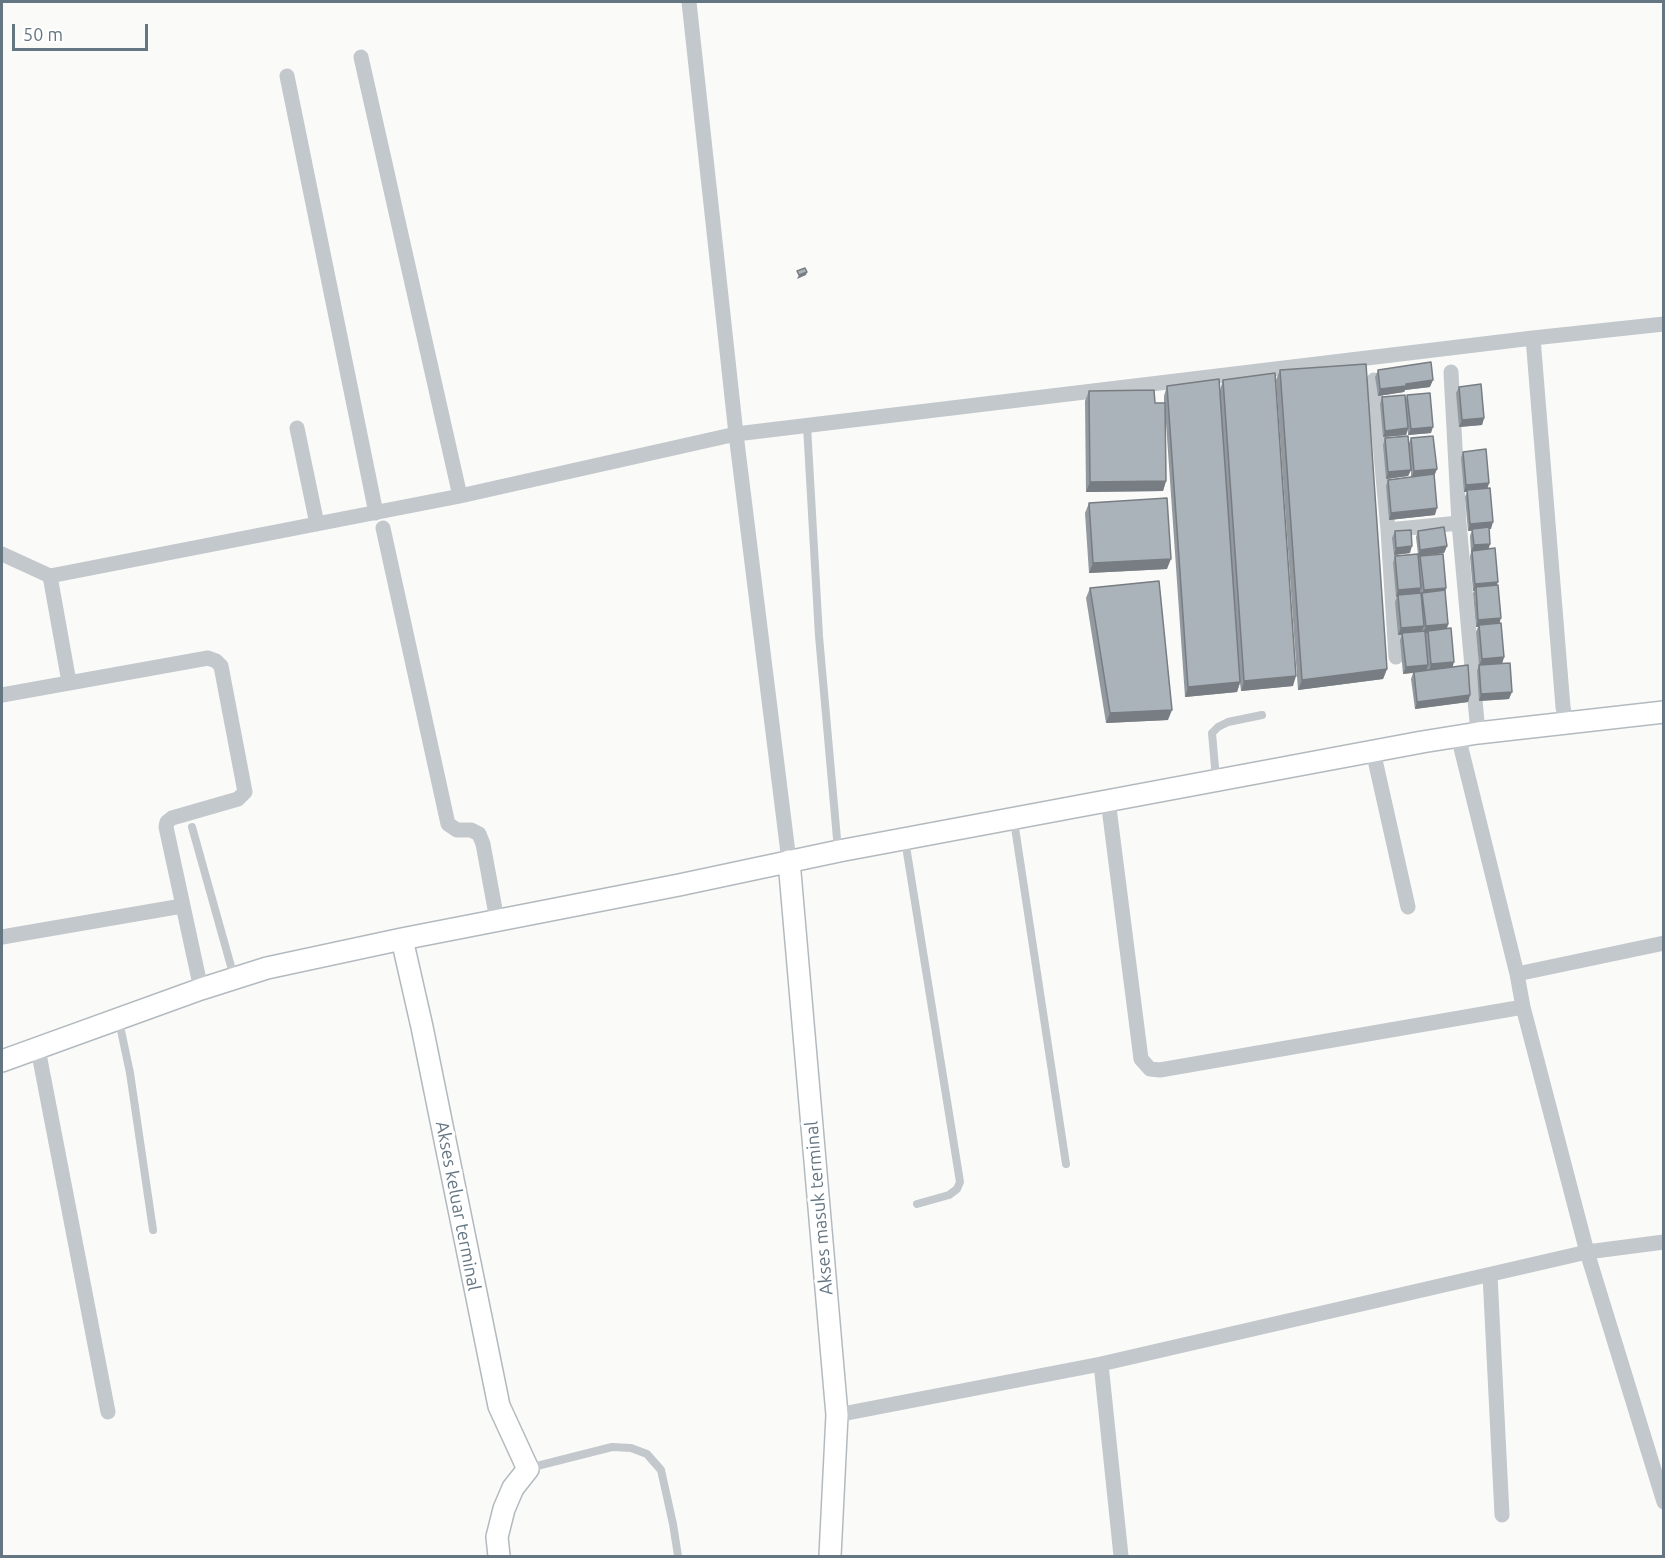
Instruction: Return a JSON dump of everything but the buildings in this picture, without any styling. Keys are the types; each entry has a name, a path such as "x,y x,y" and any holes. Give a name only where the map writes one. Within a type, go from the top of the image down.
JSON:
{"street":[{"path":"689,2 736,434 789,861"},
{"path":"361,57 460,496"},
{"path":"287,76 376,513"},
{"path":"2,554 50,576 460,496 736,434 1664,324"},
{"path":"1533,338 1566,723"},
{"path":"1451,372 1468,734 1523,1007 1587,1252 1664,1502"},
{"path":"1374,380 1388,530 1396,657"},
{"path":"297,428 317,524"},
{"path":"1388,530 1459,523"},
{"path":"383,528 448,824 457,830 479,834 483,844 497,920"},
{"path":"50,576 69,682"},
{"path":"2,695 208,658 221,666 245,792 238,799 172,818 167,822 166,827 201,989"},
{"path":"2,1061 234,978 267,968 402,939 679,885 838,851 1373,751 1468,734 1664,712"},
{"path":"1373,751 1408,907"},
{"path":"1108,800 1141,1059 1150,1069 1160,1070 1523,1007"},
{"name":"Akses masuk terminal","path":"789,861 837,1415 830,1557"},
{"path":"2,937 182,906"},
{"name":"Akses keluar terminal","path":"402,939 499,1406 528,1469"},
{"path":"1517,974 1664,943"},
{"path":"38,1049 108,1412"},
{"path":"837,1415 1101,1364 1587,1252 1664,1242"},
{"path":"1490,1275 1502,1515"},
{"path":"1101,1364 1120,1557"},
{"path":"499,1557 497,1537 504,1509 513,1488 528,1469"}],"lane":[{"path":"807,426 819,636 838,851"},
{"path":"1216,781 1212,733 1228,722 1262,716"},
{"path":"1013,818 1066,1164"},
{"path":"192,827 234,978"},
{"path":"904,839 960,1182 957,1189 949,1195 917,1204"},
{"path":"118,1019 130,1073 153,1230"},
{"path":"528,1469 612,1447 631,1448 647,1454 661,1470 678,1557"}]}
